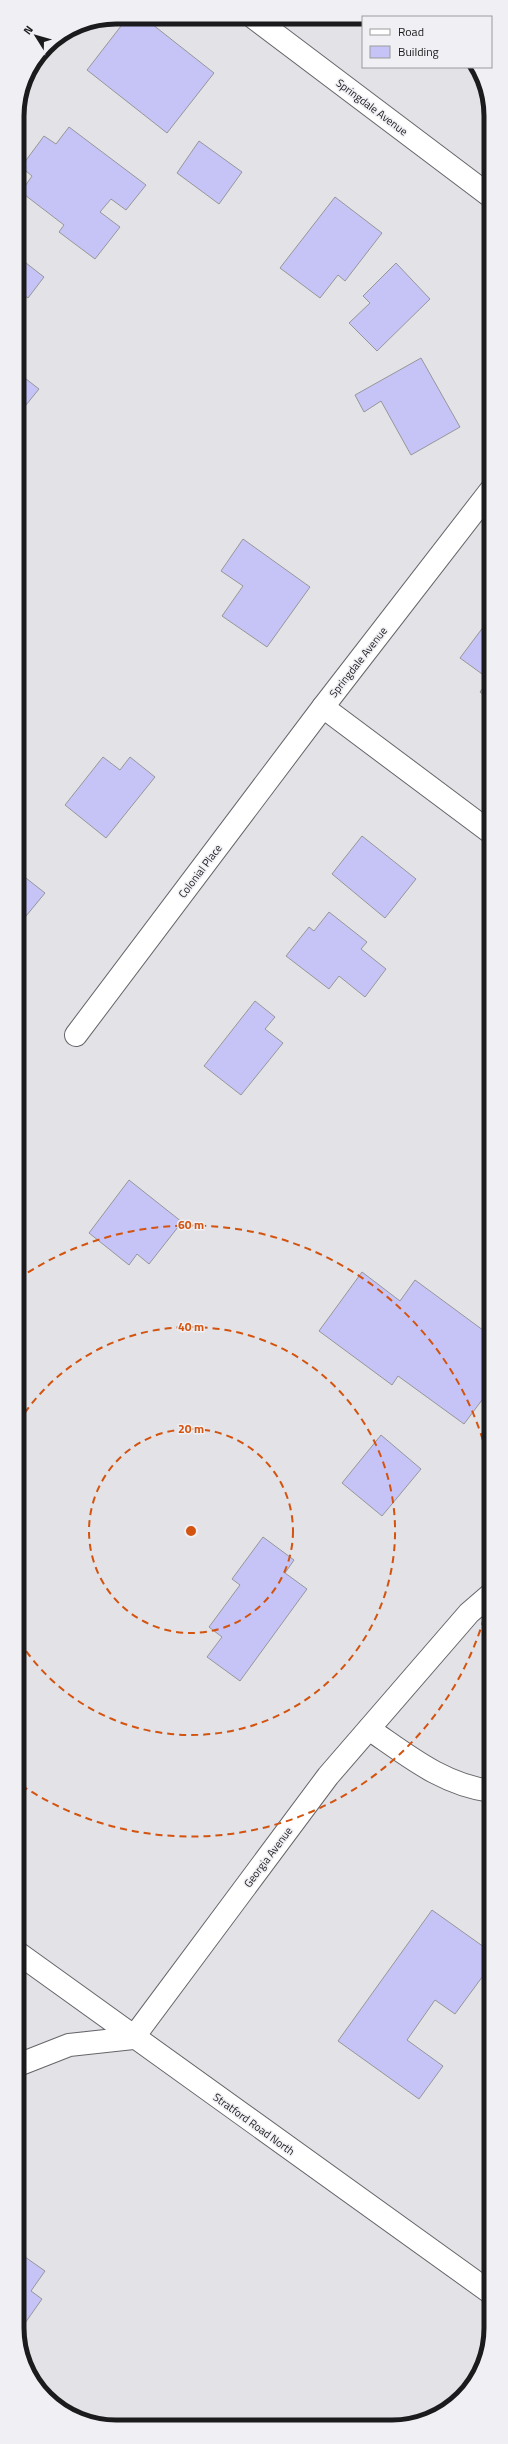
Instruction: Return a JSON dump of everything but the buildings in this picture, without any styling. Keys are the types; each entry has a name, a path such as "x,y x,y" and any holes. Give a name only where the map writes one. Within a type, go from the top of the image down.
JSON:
{"street":[{"name":"Springdale Avenue","path":"262,24 484,191"},
{"name":"Springdale Avenue","path":"484,498 323,707 484,828"},
{"name":"Colonial Place","path":"76,1035 323,707"},
{"name":"Georgia Avenue","path":"133,2038 328,1776 469,1613 484,1600"},
{"path":"368,1729 438,1776 484,1790"},
{"name":"Stratford Road North","path":"24,1957 133,2038 484,2288"},
{"path":"24,2063 69,2044 133,2038"}]}
